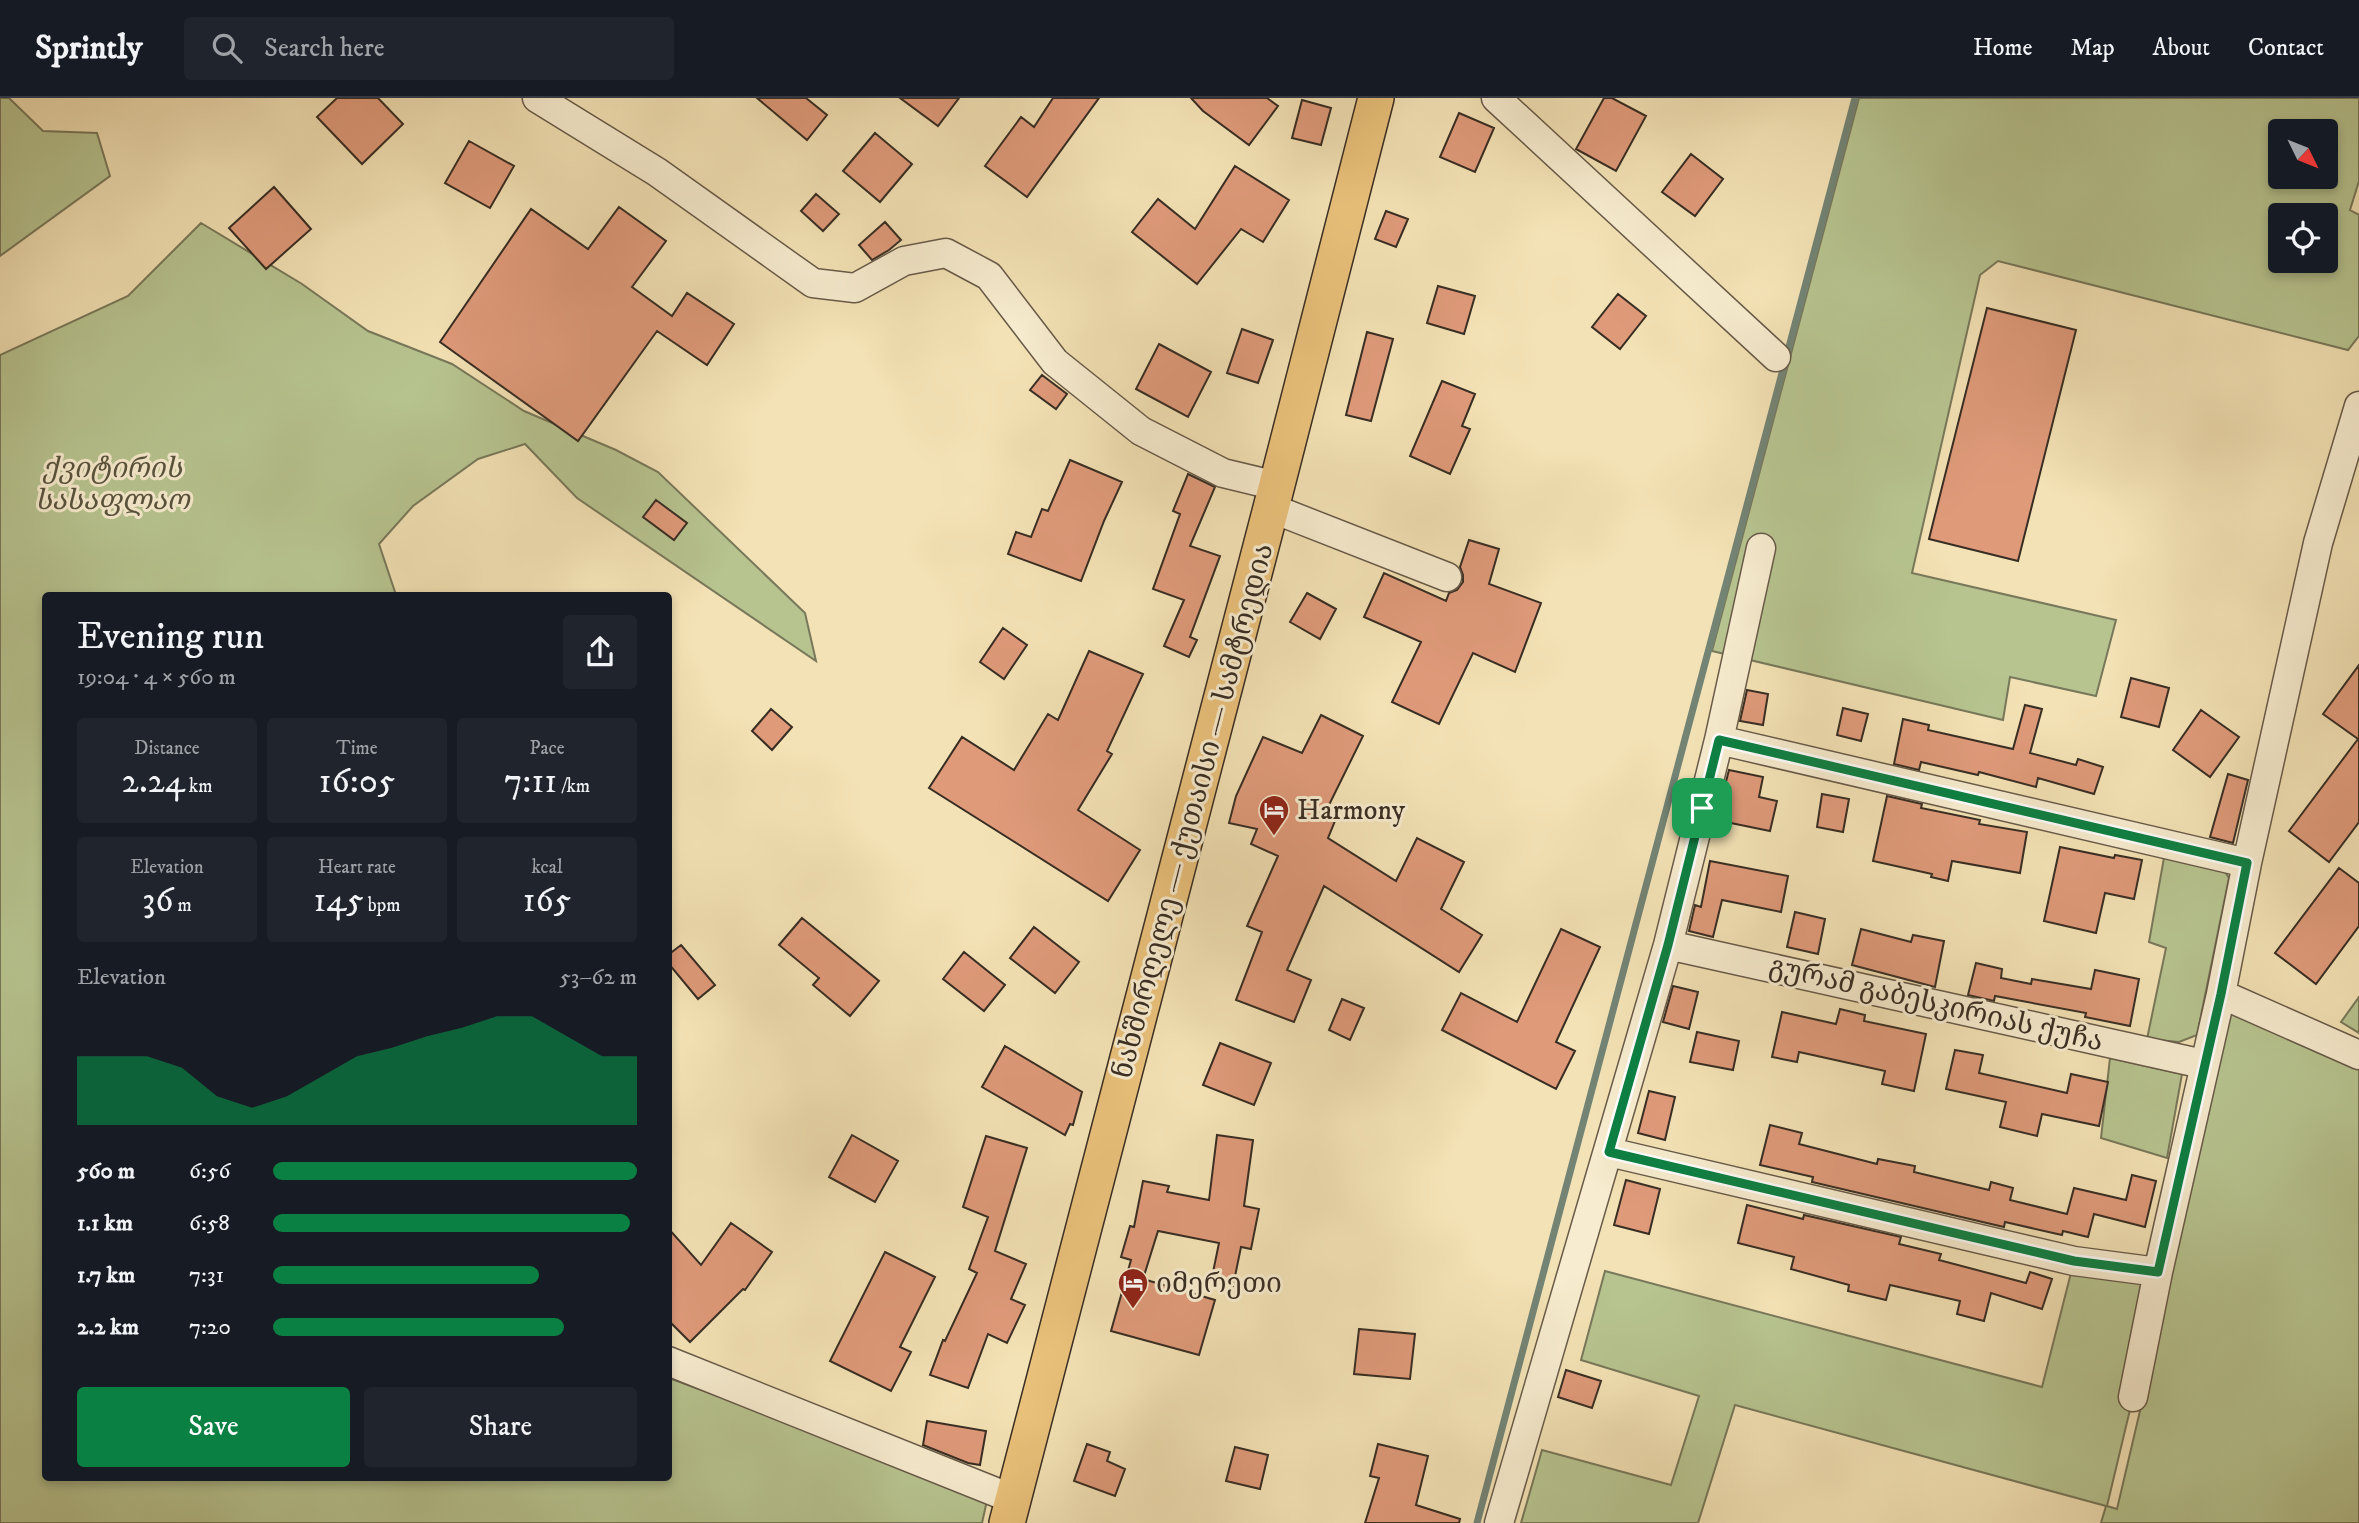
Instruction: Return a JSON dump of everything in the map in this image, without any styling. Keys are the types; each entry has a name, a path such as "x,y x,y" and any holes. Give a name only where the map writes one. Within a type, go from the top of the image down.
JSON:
{"main road":[{"name":"ნახშირღელე — ქუთაისი — სამტრედია","path":"1010,1511 1376,98"}],"street":[{"path":"537,98 657,172 813,283 855,288 904,261 946,253 989,276 1055,362 1141,431 1274,497 1447,577"},
{"path":"1496,98 1776,357"},
{"path":"2133,1397 2318,542 2359,406"},
{"path":"1499,1523 1668,945 1719,740 1761,548"},
{"path":"1719,740 2247,863"},
{"name":"გურამ გაბესკირიას ქუჩა","path":"1668,945 2203,1064"},
{"path":"2221,994 2359,1055"},
{"path":"1609,1152 2074,1261 2158,1272"},
{"path":"672,1363 1010,1511"}],"green space":[{"path":"0,98 9,98 43,131 97,133 110,176 0,256"},
{"path":"1859,98 2359,98 2359,181 2350,210 2359,215 2359,336 2348,350 1998,261 1980,275 1912,573 2116,620 2096,696 2010,677 2003,720 1712,651"},
{"name":"ქვიტირის სასაფლაო","path":"201,223 302,284 368,331 452,364 524,411 616,450 658,472 805,613 816,661 577,498 525,444 478,459 413,506 379,544 395,592 42,592 42,1481 672,1481 672,1379 988,1496 982,1523 0,1523 0,355 128,296"},
{"path":"2165,852 2221,865 2229,878 2197,1035 2179,1042 2147,1039 2166,948 2149,942"},
{"path":"2359,997 2359,1033 2341,1022"},
{"path":"2226,1005 2359,1062 2359,1523 2101,1523 2106,1506 1735,1405 1698,1523 1521,1523 1542,1450 1671,1485 1699,1396 1581,1360 1605,1271 2042,1387 2074,1261 2158,1272 2133,1397 2107,1506 2117,1509"},
{"path":"2110,1058 2182,1074 2167,1158 2101,1138"}],"building":[{"path":"337,98 378,98 403,124 362,164 317,117"},
{"path":"757,98 806,98 827,115 807,140"},
{"path":"900,98 959,98 938,126"},
{"path":"1053,98 1099,98 1027,197 985,166 1021,117 1034,127"},
{"path":"1191,98 1267,98 1278,106 1249,145 1203,111"},
{"path":"1604,98 1612,98 1646,116 1616,171 1576,149"},
{"path":"1302,100 1331,108 1321,145 1292,138"},
{"path":"1459,113 1494,128 1475,172 1440,157"},
{"path":"875,133 912,164 880,202 843,171"},
{"path":"469,141 514,166 490,208 445,183"},
{"path":"1691,154 1723,179 1695,216 1662,192"},
{"path":"1235,166 1289,200 1263,242 1241,229 1197,284 1132,232 1158,199 1195,229"},
{"path":"274,187 311,229 266,269 229,228"},
{"path":"816,194 839,214 823,231 801,211"},
{"path":"619,207 666,241 632,287 672,316 687,293 734,324 707,365 657,331 578,441 440,342 531,209 588,249"},
{"path":"1386,211 1408,219 1396,247 1375,239"},
{"path":"885,222 901,240 872,260 859,245"},
{"path":"1438,286 1475,296 1464,334 1427,323"},
{"path":"1618,294 1646,316 1620,349 1592,327"},
{"path":"1987,308 2076,330 2018,561 1929,539"},
{"path":"1242,329 1273,340 1258,383 1227,373"},
{"path":"1367,332 1393,339 1371,421 1346,415"},
{"path":"1159,344 1211,372 1188,417 1136,389"},
{"path":"1042,375 1067,394 1056,409 1030,390"},
{"path":"1442,381 1475,394 1462,426 1470,429 1450,474 1410,456"},
{"path":"1070,460 1122,482 1081,581 1008,554 1016,532 1031,537 1042,509 1048,511"},
{"path":"1188,474 1215,487 1190,546 1220,556 1190,637 1197,640 1189,657 1164,646 1184,600 1153,589 1180,514 1173,511"},
{"path":"656,500 687,523 674,540 643,517"},
{"path":"1469,540 1499,549 1489,584 1541,603 1515,672 1473,653 1439,724 1392,702 1421,642 1364,617 1384,573 1446,601 1449,593 1457,590 1463,582 1460,567"},
{"path":"1307,593 1336,609 1320,639 1290,622"},
{"path":"1003,628 1027,645 1004,679 980,662"},
{"path":"1089,651 1143,674 1107,751 1112,754 1078,810 1140,850 1108,901 929,788 962,737 1014,770 1048,714 1058,720"},
{"path":"2359,665 2359,822 2329,862 2289,831 2358,739 2323,714"},
{"path":"2131,678 2169,688 2159,727 2121,717"},
{"path":"1747,690 1768,694 1763,725 1740,721"},
{"path":"2025,705 2042,709 2030,753 2076,765 2078,759 2103,767 2094,794 2038,778 2036,787 1979,772 1978,775 1921,762 1919,770 1894,764 1903,719 1929,725 1928,730 2013,749"},
{"path":"1843,708 1868,714 1861,741 1837,735"},
{"path":"771,709 792,727 772,750 752,731"},
{"path":"2201,710 2239,737 2210,777 2173,750"},
{"path":"1321,715 1363,736 1326,811 1337,816 1328,838 1396,881 1417,838 1464,862 1441,909 1482,935 1459,972 1324,886 1287,970 1311,980 1294,1022 1236,1000 1262,932 1247,926 1278,856 1251,844 1257,829 1229,823 1236,796 1263,737 1302,753"},
{"path":"1729,770 1763,777 1759,797 1777,801 1770,831 1716,820"},
{"path":"2228,774 2248,780 2233,843 2210,837"},
{"path":"1822,794 1849,799 1843,832 1817,827"},
{"path":"1887,796 1922,804 1921,808 1980,820 1979,824 2027,832 2020,873 1952,861 1948,881 1931,877 1932,874 1873,861"},
{"path":"2060,847 2114,858 2115,855 2142,860 2134,899 2105,893 2096,933 2044,921"},
{"path":"1710,861 1788,876 1781,912 1722,900 1713,937 1689,931 1695,905 1701,907"},
{"path":"2339,868 2359,883 2359,926 2316,984 2275,953"},
{"path":"1795,912 1825,919 1818,954 1787,947"},
{"path":"802,918 879,981 850,1016 813,985 819,978 779,945"},
{"path":"1034,927 1079,962 1055,993 1010,958"},
{"path":"1561,929 1600,947 1556,1042 1575,1051 1556,1089 1442,1030 1461,993 1517,1022"},
{"path":"1861,929 1911,942 1913,935 1944,941 1935,987 1852,965"},
{"path":"681,945 715,985 698,999 672,968 672,952"},
{"path":"964,952 1005,985 984,1011 943,979"},
{"path":"1976,963 2002,969 2001,978 2031,984 2032,979 2091,989 2095,970 2139,979 2130,1026 2085,1017 2086,1013 1995,996 1994,1001 1968,995"},
{"path":"1673,986 1698,992 1689,1029 1663,1022"},
{"path":"1342,999 1364,1008 1350,1040 1329,1030"},
{"path":"1840,1009 1865,1015 1864,1021 1926,1034 1914,1091 1882,1084 1885,1071 1799,1052 1797,1062 1772,1057 1782,1012 1836,1024"},
{"path":"1697,1032 1739,1041 1733,1070 1690,1062"},
{"path":"1220,1043 1271,1063 1254,1105 1203,1085"},
{"path":"1005,1046 1082,1092 1073,1125 1070,1124 1065,1135 982,1087"},
{"path":"1955,1050 1983,1055 1979,1073 2067,1093 2071,1074 2108,1082 2099,1126 2042,1114 2037,1136 2000,1127 2006,1102 1946,1089"},
{"path":"1649,1091 1675,1097 1665,1140 1638,1133"},
{"path":"1770,1125 1802,1133 1799,1144 1877,1164 1878,1159 1915,1166 1914,1172 1989,1190 1991,1182 2013,1188 2010,1200 2067,1214 2074,1188 2126,1200 2132,1175 2156,1181 2145,1227 2094,1214 2088,1237 2063,1231 2062,1235 2005,1222 2004,1227 1812,1182 1813,1177 1760,1165"},
{"path":"852,1135 898,1161 875,1202 829,1177"},
{"path":"1217,1135 1253,1140 1244,1206 1259,1209 1251,1249 1241,1247 1233,1286 1211,1282 1219,1243 1158,1231 1143,1279 1215,1300 1199,1355 1111,1331 1131,1260 1121,1257 1130,1226 1134,1227 1143,1181 1169,1186 1167,1192 1209,1200"},
{"path":"986,1136 1027,1148 995,1251 1026,1264 1011,1299 1025,1305 1007,1343 988,1334 968,1388 930,1375 943,1340 945,1341 977,1273 969,1269 988,1217 963,1207"},
{"path":"1626,1180 1660,1189 1649,1234 1614,1225"},
{"path":"1747,1205 1803,1219 1804,1215 1901,1237 1899,1244 1941,1254 1939,1260 2026,1283 2030,1272 2052,1279 2042,1309 1991,1293 1984,1321 1957,1314 1960,1301 1890,1285 1886,1300 1848,1291 1849,1285 1791,1269 1794,1257 1738,1243"},
{"path":"731,1223 772,1252 745,1290 743,1289 690,1342 672,1324 672,1232 701,1265"},
{"path":"885,1252 935,1277 900,1347 911,1352 891,1391 830,1361"},
{"path":"1359,1329 1415,1334 1410,1379 1354,1374"},
{"path":"1566,1370 1601,1381 1592,1408 1558,1397"},
{"path":"927,1421 986,1431 980,1465 923,1445"},
{"path":"1087,1444 1110,1452 1107,1461 1125,1469 1115,1496 1074,1481"},
{"path":"1378,1444 1428,1456 1416,1505 1460,1519 1459,1523 1365,1523 1379,1478 1370,1476"},
{"path":"1235,1447 1268,1455 1260,1489 1226,1481"}],"waterway":[{"path":"1477,1523 1855,98"}],"place":[{"name":"Harmony","path":"1274,837"},
{"name":"იმერეთი","path":"1133,1310"}],"route":[{"path":"1719,740 2247,863 2221,994 2158,1272 2074,1261 1609,1152 1668,945 1702,808 1719,740"}]}
